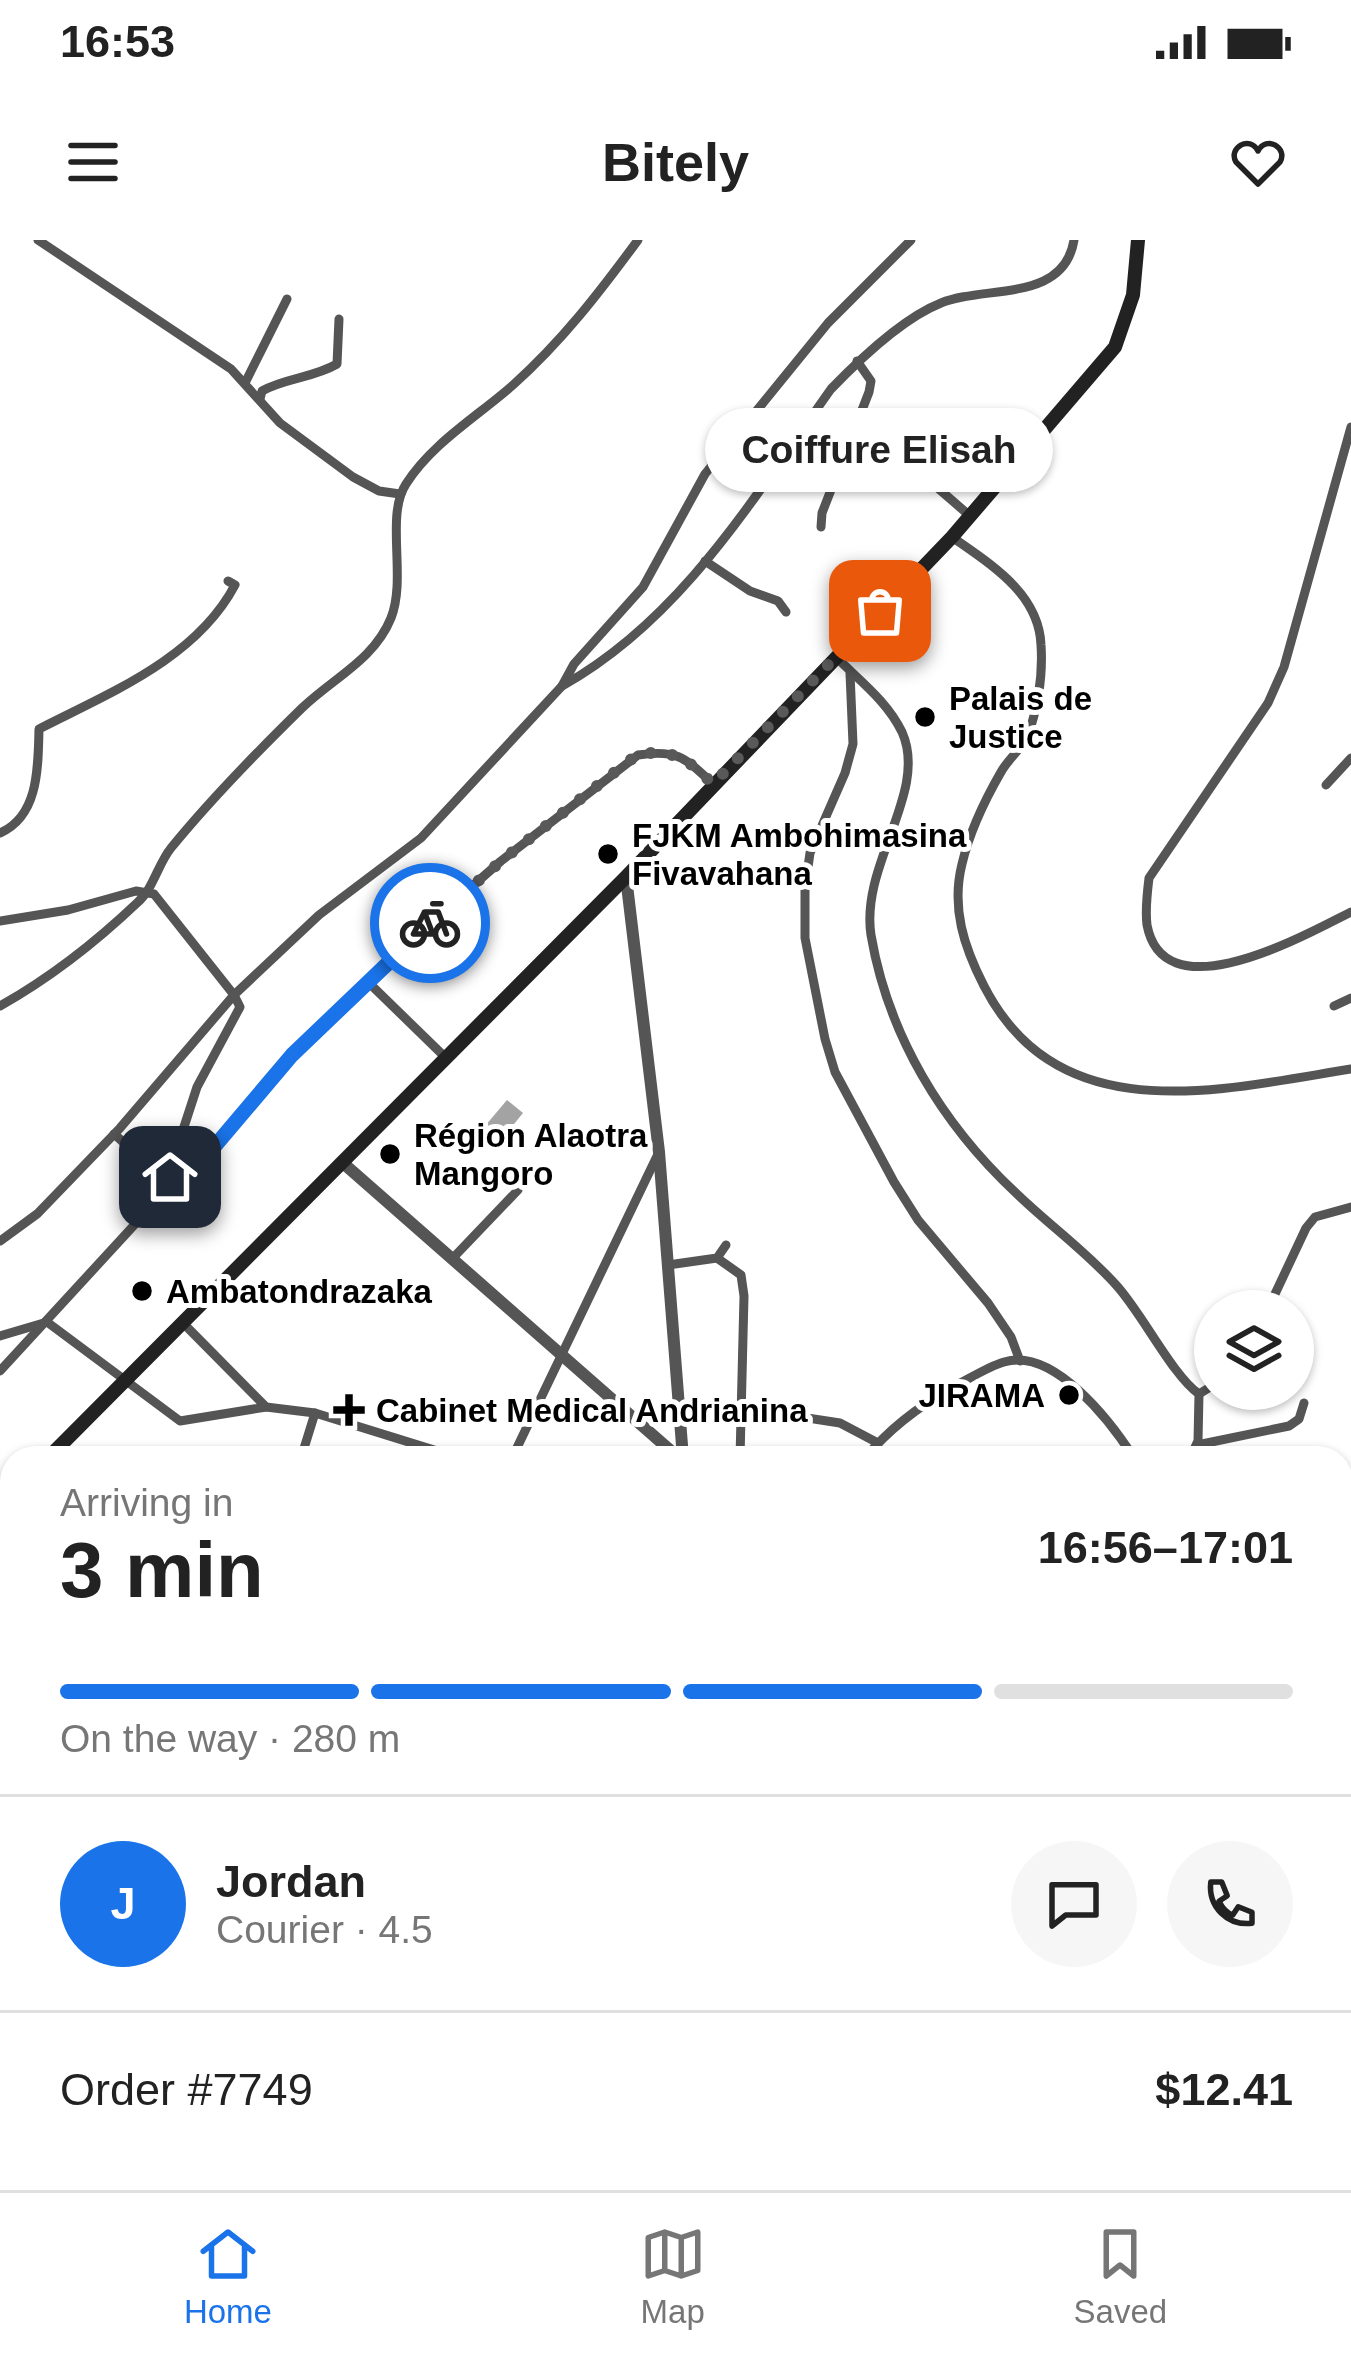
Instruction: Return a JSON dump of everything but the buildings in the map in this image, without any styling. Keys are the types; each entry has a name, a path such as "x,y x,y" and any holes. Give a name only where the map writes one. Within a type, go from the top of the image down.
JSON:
{"main road":[{"path":"60,1446 626,877 952,537 1115,347 1132,295 1138,240"}],"street":[{"path":"38,240 231,369 280,423 353,477 379,491 400,494"},
{"path":"0,1006 50,977 142,900 168,852 209,804 303,706 362,662 391,618 399,586 400,494 425,458 577,324 638,240"},
{"path":"0,1241 37,1214 114,1134 234,995 319,915 421,838 562,686 574,664 643,587 705,474 828,323 910,240"},
{"path":"562,686 583,675 682,592 831,389 857,362 943,302 1016,290 1055,276 1072,252 1074,240"},
{"path":"245,383 287,298"},
{"path":"260,399 271,385 308,378 337,364 339,319"},
{"path":"820,527 871,381 857,362"},
{"path":"1351,427 1284,667 1268,703 1149,878 1146,908 1148,930 1159,950 1190,968 1233,962 1351,912"},
{"path":"932,483 970,516"},
{"path":"952,537 1008,578 1036,621 1041,645 1034,718 1023,743 1001,770 962,862 958,888 962,940 994,1005 1026,1043 1079,1077 1124,1090 1172,1093 1351,1069"},
{"path":"705,561 750,590 778,601 786,612"},
{"path":"0,833 17,825 28,810 38,765 39,729 163,663 225,604 235,585 228,581"},
{"path":"836,657 878,695 902,733 911,768 874,880 870,928 888,1007 920,1076 984,1162 1114,1282 1194,1391"},
{"path":"850,671 853,744 810,853 805,888 805,938 825,1039 860,1124 894,1182 918,1220 988,1303 1020,1360"},
{"path":"0,1371 172,1181 209,1153 292,1055 501,861 638,754 684,757 713,784"},
{"path":"1326,784 1351,758"},
{"path":"626,877 659,1152 680,1446"},
{"path":"0,921 146,891 161,901 234,995 241,1007 197,1087 172,1181"},
{"path":"368,982 446,1058"},
{"path":"1334,1006 1351,998"},
{"path":"114,1134 172,1181"},
{"path":"518,1446 659,1152"},
{"path":"343,1163 667,1446"},
{"path":"452,1259 518,1190"},
{"path":"1277,1290 1315,1217 1351,1207"},
{"path":"668,1265 717,1258 727,1245"},
{"path":"717,1258 741,1276 744,1297 740,1446"},
{"path":"0,1336 47,1322"},
{"path":"47,1322 180,1421 266,1407 315,1413 421,1446"},
{"path":"182,1322 266,1407"},
{"path":"876,1446 933,1398 1006,1361 1020,1360 1058,1374 1081,1392 1124,1446"},
{"path":"742,1408 840,1423 878,1443"},
{"path":"1198,1410 1197,1445 1289,1426 1302,1410"},
{"path":"305,1446 315,1413"}],"shaded area":[{"path":"507,1100 523,1113 502,1139 485,1126"}],"way so far":[{"path":"430,923 638,754 684,757 713,784 880,611"}],"place":[{"name":"Coiffure Elisah","path":"880,611"},
{"name":"Palais de Justice","path":"925,717"},
{"name":"FJKM Ambohimasina Fivavahana","path":"608,854"},
{"name":"Région Alaotra Mangoro","path":"390,1154"},
{"name":"Ambatondrazaka","path":"142,1291"},
{"name":"JIRAMA","path":"1069,1395"},
{"name":"Cabinet Medical Andrianina","path":"349,1410"}],"route":[{"path":"170,1177 174,1185 209,1153 292,1055 430,923"}]}
